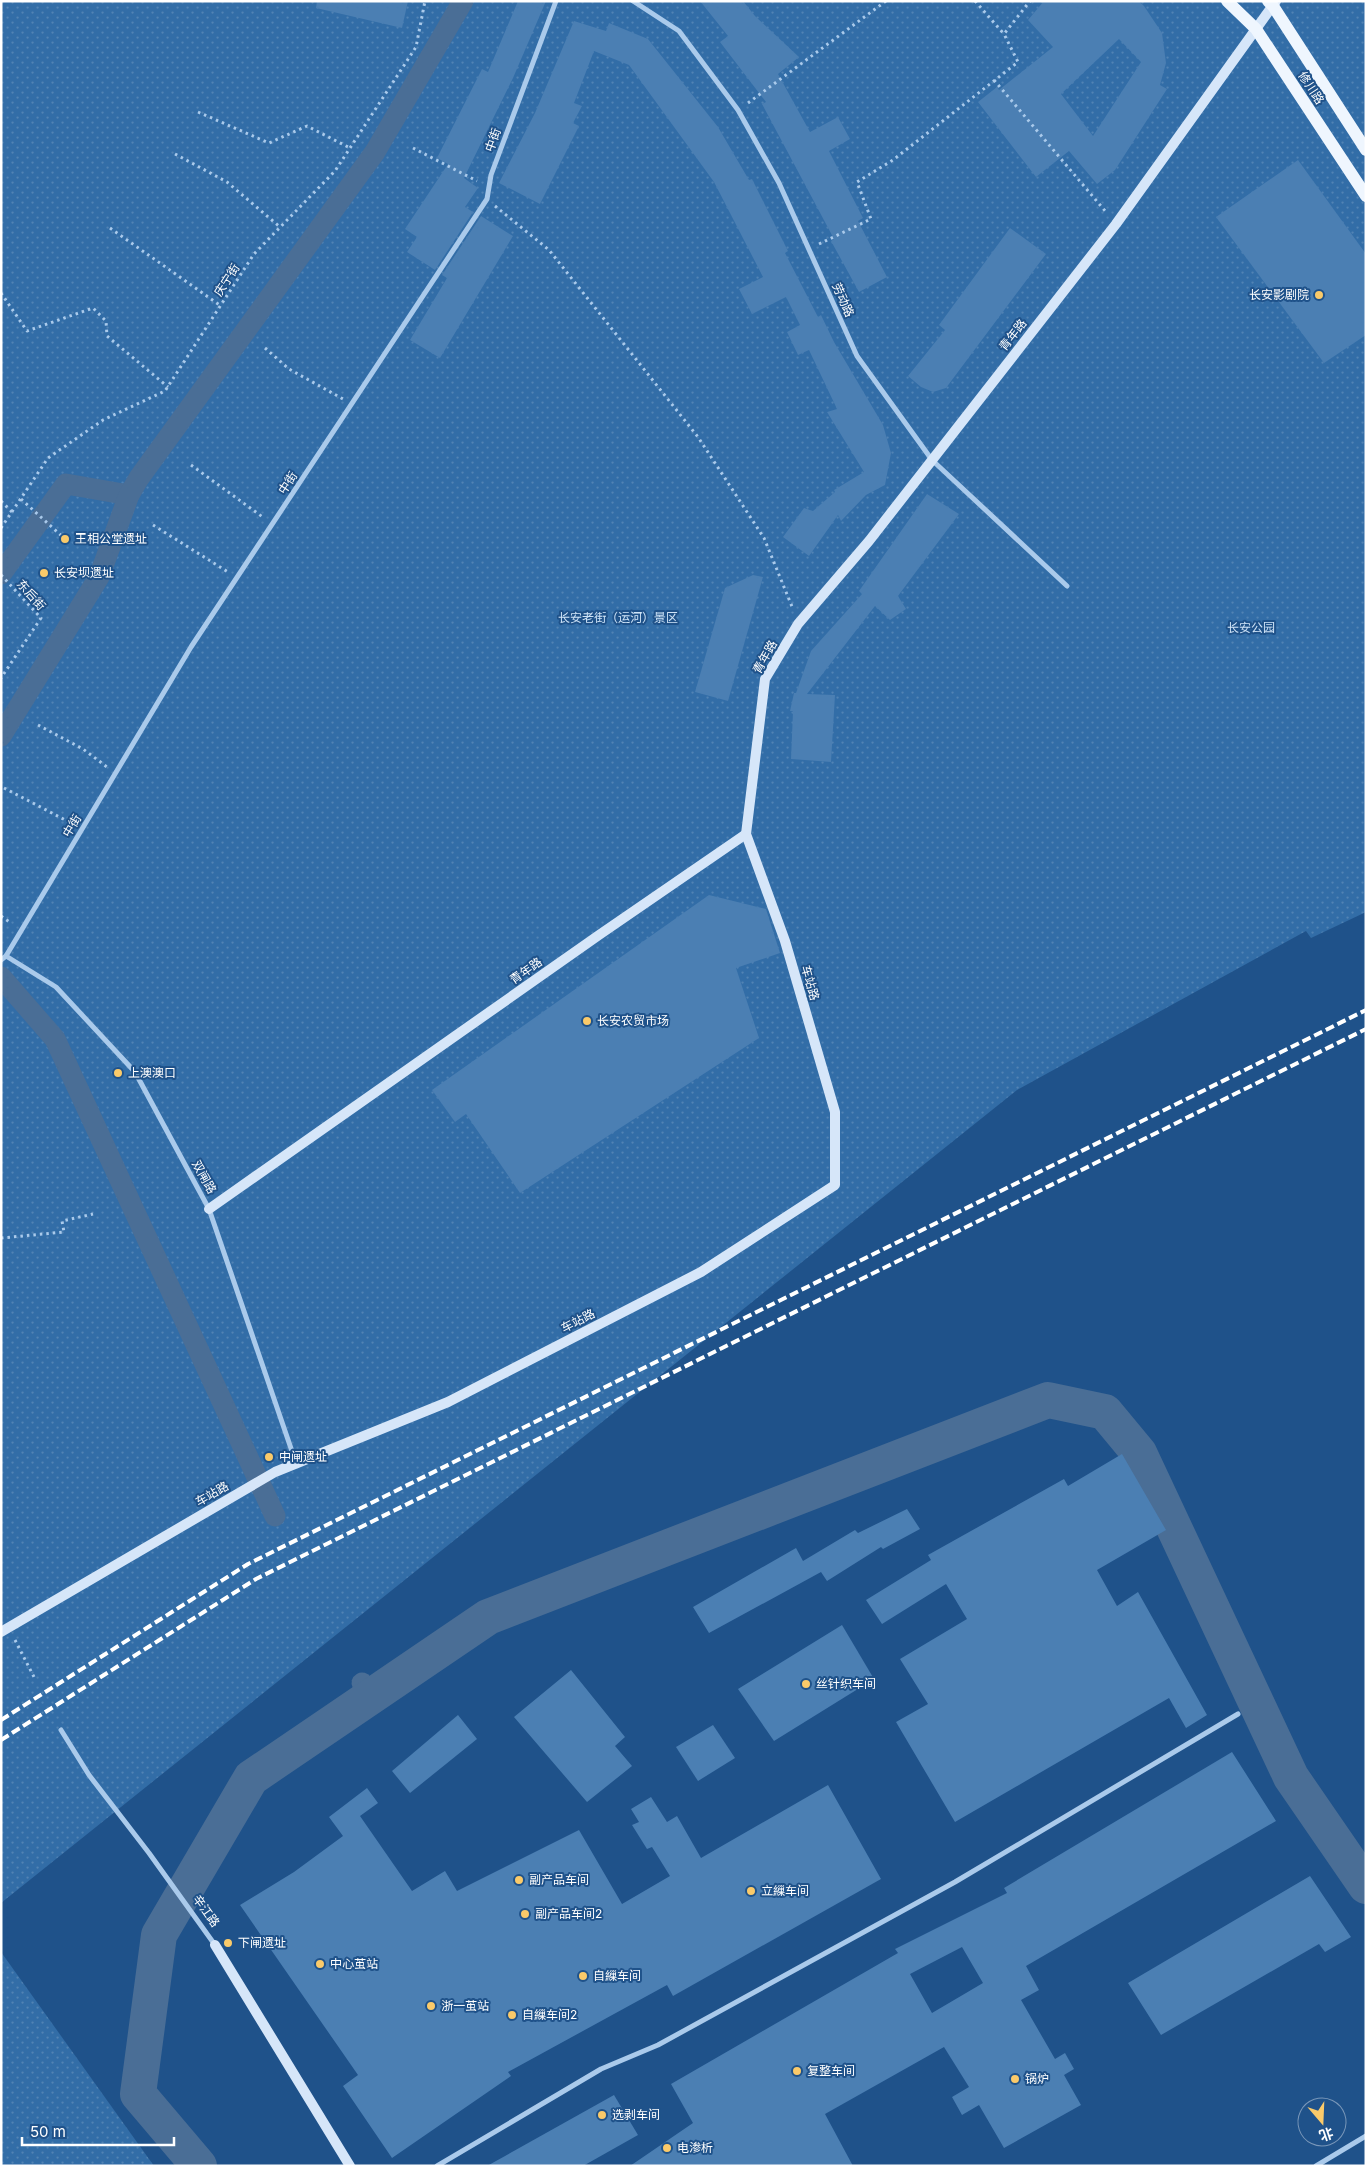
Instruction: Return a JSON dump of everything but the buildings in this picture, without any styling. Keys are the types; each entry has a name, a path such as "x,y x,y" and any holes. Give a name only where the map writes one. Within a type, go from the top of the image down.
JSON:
{"main road":[{"name":"修川路","path":"1227,1 1256,29 1366,196"},
{"name":"修川路","path":"1272,3 1366,150"}],"street":[{"name":"中街","path":"4,958 191,647 487,199 491,175 556,1"},
{"name":"劳动路","path":"633,1 679,31 738,110 779,183 857,356 932,460 1067,586"},
{"name":"青年路","path":"209,1209 591,940 746,834 765,679 798,624 869,541 1116,224 1256,29 1272,3"},
{"name":"车站路","path":"5,1629 275,1472 448,1402 692,1277 835,1185 835,1112 785,941 746,834"},
{"name":"双闸路","path":"4,958 56,987 135,1072 209,1209 296,1463"},
{"path":"437,2166 600,2070 658,2045 956,1882 1238,1714"},
{"name":"辛江路","path":"61,1730 89,1775 149,1853 215,1945 350,2166"},
{"path":"1316,2166 1366,2136"}],"path":[{"name":"庆宁街","path":"1,528 48,458 103,420 165,391 254,254 335,171 416,47 425,1"},
{"path":"738,110 886,1"},
{"path":"810,249 871,219 857,182 893,160 1018,62 1004,34 976,1"},
{"path":"1004,34 1030,1"},
{"path":"994,80 1116,224"},
{"path":"198,112 269,143 307,126 350,148"},
{"path":"413,148 489,188"},
{"path":"175,154 226,182 280,227"},
{"path":"487,199 549,250 698,437 764,538 798,624"},
{"path":"110,228 221,306"},
{"path":"1,293 27,331 92,308 106,321 106,336 168,387"},
{"path":"265,348 289,369 352,404"},
{"path":"191,465 272,524"},
{"path":"21,499 65,539"},
{"path":"1,501 12,512"},
{"path":"153,525 237,578"},
{"name":"东后街","path":"1,575 41,618 1,678"},
{"path":"38,725 83,750 115,773"},
{"path":"4,788 82,829"},
{"path":"1,1238 64,1232 62,1221 94,1214"},
{"path":"5,1629 34,1677"}],"green space":[{"name":"长安老街（运河）景区","path":"1,1 1366,1 1366,912 1311,938 1306,931 1017,1090 1,1903"},
{"path":"1,1952 154,2166 1,2166"}],"waterway":[{"path":"1,736 99,577 129,495 139,478 375,152 463,1"},
{"path":"1,574 66,484 129,495"},
{"path":"1,977 55,1039 275,1516"},
{"path":"199,2166 138,2094 159,1935 251,1778 488,1617 1048,1400 1105,1412 1139,1453 1291,1777 1366,1886"},
{"path":"362,1683 370,1697"}],"railway":[{"path":"1,1720 248,1564 1366,1010"},
{"path":"1,1740 256,1579 1366,1029"}],"place":[{"name":"长安影剧院","path":"1319,295"},
{"name":"王相公堂遗址","path":"65,539"},
{"name":"长安坝遗址","path":"44,573"},
{"name":"长安农贸市场","path":"587,1021"},
{"name":"上澳澳口","path":"118,1073"},
{"name":"中闸遗址","path":"269,1457"},
{"name":"丝针织车间","path":"806,1684"},
{"name":"副产品车间","path":"519,1880"},
{"name":"立繅车间","path":"751,1891"},
{"name":"副产品车间2","path":"525,1914"},
{"name":"下闸遗址","path":"228,1943"},
{"name":"中心茧站","path":"320,1964"},
{"name":"自繅车间","path":"583,1976"},
{"name":"浙一茧站","path":"431,2006"},
{"name":"自繅车间2","path":"512,2015"},
{"name":"复整车间","path":"797,2071"},
{"name":"锅炉","path":"1015,2079"},
{"name":"选剥车间","path":"602,2115"},
{"name":"电渗析","path":"667,2148"}],"park label":[{"name":"长安公园","path":"1251,628"}]}
